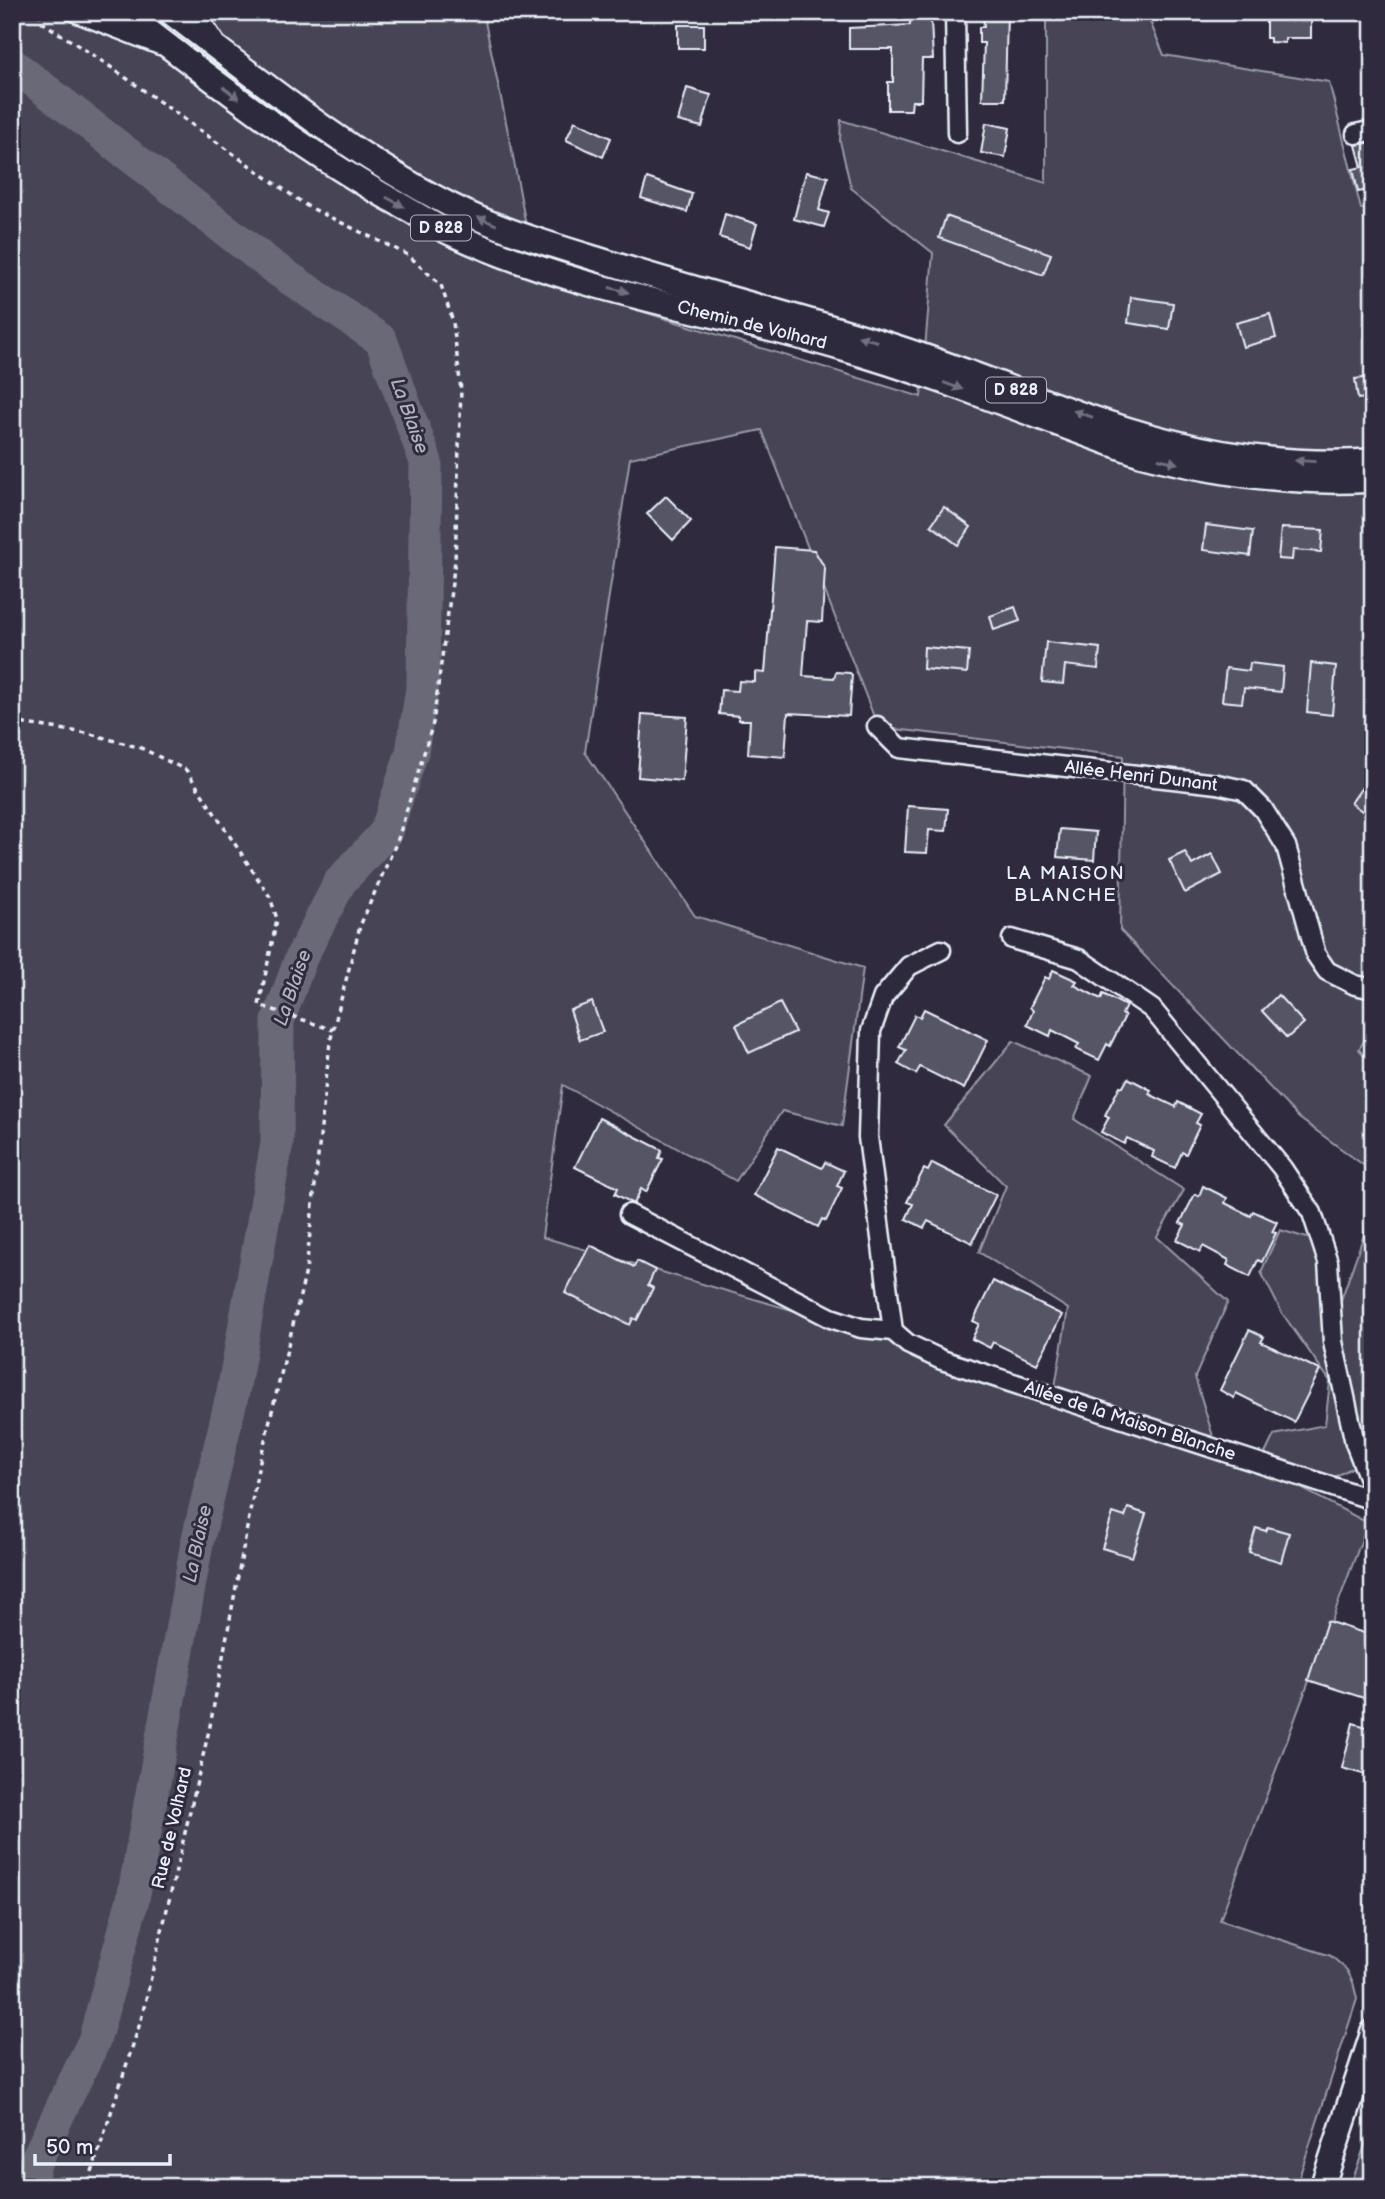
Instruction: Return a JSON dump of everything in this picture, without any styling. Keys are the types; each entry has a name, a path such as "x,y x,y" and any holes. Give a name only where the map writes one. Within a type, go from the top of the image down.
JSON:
{"main road":[{"name":"D 828","path":"124,12 176,52"},
{"name":"D 828","path":"170,12 222,52"},
{"name":"Chemin de Volhard","path":"176,52 336,168 454,235 511,258 553,272 901,367 1140,454 1180,465 1284,480 1373,480"},
{"name":"Chemin de Volhard","path":"222,52 306,115 381,164 451,205 517,233 724,298 881,342 1166,440 1261,458 1320,462 1373,461"},
{"path":"1322,2187 1373,2032"}],"street":[{"path":"75,12 176,52"},
{"path":"195,12 222,52"},
{"path":"955,12 957,133"},
{"name":"Allée Henri Dunant","path":"877,726 899,748 1217,784 1244,790 1263,809 1286,846 1316,955 1326,971 1355,985 1373,989"},
{"path":"1012,939 1079,959 1152,1009 1282,1168 1312,1213 1328,1262 1334,1342 1355,1443 1373,1489"},
{"path":"629,1214 831,1318 861,1328 893,1331 868,1137 871,1031 883,997 909,965 941,950"},
{"name":"Allée de la Maison Blanche","path":"893,1331 908,1344 942,1360 1373,1500"}],"path":[{"name":"Rue de Volhard","path":"39,12 42,22 307,206 408,255 441,285 453,322 461,390 456,561 433,723 398,839 360,926 334,1030 306,1271 258,1469 210,1726 141,2020 87,2187"},
{"path":"12,722 101,737 141,748 187,770 270,897 277,919 259,1005 334,1030"}],"shaded area":[{"path":"12,12 483,12 536,279 921,397 933,253 851,188 840,141 841,120 1046,183 1046,12 1146,12 1164,55 1329,82 1361,209 1373,208 1373,1027 1359,1049 1373,1068 1373,1172 1299,1118 1120,930 1123,756 878,727 762,430 630,458 585,752 695,916 863,968 842,1126 782,1111 736,1181 563,1085 542,1237 1055,1387 1068,1309 979,1252 1006,1186 944,1125 1013,1041 1092,1076 1074,1119 1184,1190 1157,1237 1228,1302 1195,1377 1215,1443 1368,1523 1220,1920 1331,1956 1347,1970 1353,1982 1357,1999 1296,2187 12,2187"},
{"path":"1373,1209 1373,1452 1372,1457 1329,1480 1263,1458 1274,1435 1325,1425 1330,1381 1282,1313 1261,1272 1280,1230 1314,1240 1327,1305 1340,1303"},
{"path":"1373,2123 1373,2187 1350,2187"}],"building":[{"path":"983,12 1007,12 1005,100 982,100 984,43 979,43 979,27 984,27"},
{"path":"1266,12 1311,12 1311,38 1285,38 1285,43 1270,42 1270,38 1266,38"},
{"path":"910,20 931,21 933,59 922,59 921,101 912,101 911,110 888,110 888,82 893,82 893,49 849,49 849,28 910,25"},
{"path":"678,25 704,25 704,48 678,48"},
{"path":"687,88 711,95 702,127 678,121"},
{"path":"575,121 611,138 603,157 566,140"},
{"path":"986,123 1010,128 1005,157 981,153"},
{"path":"1373,142 1373,189 1358,192 1353,169 1362,167 1356,145"},
{"path":"806,172 828,177 819,210 829,213 824,227 794,219"},
{"path":"647,178 692,194 687,212 641,198"},
{"path":"725,214 757,224 750,247 719,237"},
{"path":"946,216 1051,254 1043,275 939,238"},
{"path":"1131,297 1173,303 1169,329 1128,323"},
{"path":"1270,314 1276,338 1243,347 1236,323"},
{"path":"1373,377 1373,397 1358,399 1355,379"},
{"path":"666,496 691,521 673,540 647,514"},
{"path":"944,507 971,527 958,545 931,525"},
{"path":"1206,525 1253,531 1250,556 1203,550"},
{"path":"1281,528 1323,530 1321,552 1293,550 1292,560 1278,559"},
{"path":"775,547 814,550 825,568 822,622 807,621 803,676 834,678 836,672 852,675 849,716 788,713 785,757 748,754 750,720 719,714 721,690 738,691 739,681 755,682 755,672 765,673"},
{"path":"1015,607 1020,621 994,630 990,616"},
{"path":"1046,642 1100,648 1098,669 1065,665 1063,684 1042,682"},
{"path":"924,647 969,651 967,673 923,669"},
{"path":"1250,663 1283,667 1281,692 1244,688 1242,703 1222,701 1226,668 1249,671"},
{"path":"1311,663 1336,666 1332,715 1307,712"},
{"path":"642,714 687,717 682,781 638,777"},
{"path":"1373,772 1373,819 1351,803"},
{"path":"908,806 948,809 946,831 929,830 927,853 905,852"},
{"path":"1060,829 1096,832 1094,860 1057,857"},
{"path":"1185,852 1192,865 1212,854 1222,874 1185,893 1169,860"},
{"path":"1053,970 1077,981 1074,985 1101,999 1103,994 1126,1006 1122,1014 1125,1016 1110,1046 1107,1044 1099,1060 1076,1049 1079,1044 1052,1030 1050,1036 1027,1025 1033,1011 1030,1007 1045,977 1049,979"},
{"path":"1278,995 1304,1023 1287,1038 1262,1011"},
{"path":"592,1002 603,1032 580,1040 570,1010"},
{"path":"780,1003 795,1032 749,1053 736,1025"},
{"path":"924,1009 988,1040 964,1089 920,1067 916,1074 898,1064 906,1050 899,1047 915,1015 920,1017"},
{"path":"1128,1078 1151,1090 1149,1094 1176,1107 1178,1102 1201,1114 1196,1123 1200,1125 1186,1154 1182,1152 1175,1168 1152,1157 1154,1151 1127,1138 1124,1144 1101,1132 1109,1117 1105,1115 1120,1086 1123,1087"},
{"path":"599,1118 662,1150 659,1158 663,1159 646,1192 641,1189 634,1204 615,1194 618,1188 575,1167"},
{"path":"778,1147 822,1168 825,1162 844,1171 837,1186 842,1188 826,1221 822,1219 818,1227 754,1195"},
{"path":"932,1163 996,1195 972,1243 928,1221 924,1228 906,1219 913,1204 907,1202 924,1169 928,1171"},
{"path":"1203,1186 1227,1198 1225,1203 1251,1216 1253,1211 1277,1222 1272,1232 1276,1233 1262,1262 1258,1260 1250,1277 1227,1265 1229,1260 1203,1246 1200,1252 1177,1240 1185,1225 1180,1223 1195,1194 1199,1196"},
{"path":"590,1245 634,1267 637,1261 655,1270 648,1285 653,1288 637,1320 633,1318 630,1325 565,1293"},
{"path":"993,1281 1062,1315 1037,1364 993,1342 990,1348 972,1339 979,1324 973,1321"},
{"path":"1249,1330 1264,1337 1261,1342 1320,1370 1294,1422 1236,1393 1234,1398 1220,1390"},
{"path":"1128,1508 1146,1514 1132,1557 1102,1548 1113,1513 1125,1517"},
{"path":"1268,1527 1289,1533 1281,1562 1249,1552 1256,1528 1266,1531"},
{"path":"1327,1621 1373,1636 1373,1701 1308,1680"},
{"path":"1353,1723 1373,1729 1373,1777 1342,1768"}],"waterway":[{"name":"La Blaise","path":"12,64 273,267 381,340 426,462 423,682 412,752 386,832 340,882 301,958 278,1021 277,1143 233,1392 197,1543 133,1899 94,2041 35,2163 30,2187"}],"district":[{"name":"LA MAISON BLANCHE","path":"1066,884"}]}
